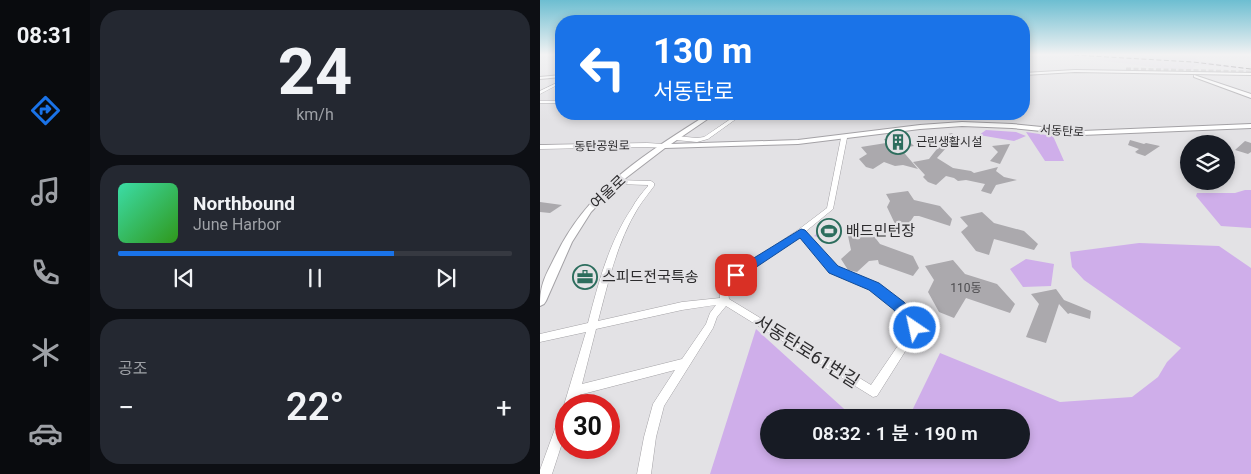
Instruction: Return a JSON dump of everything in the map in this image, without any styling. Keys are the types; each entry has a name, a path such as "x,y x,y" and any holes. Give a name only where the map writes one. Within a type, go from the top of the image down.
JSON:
{"street":[{"path":"1190,77 1212,82"},
{"path":"1198,77 1251,96"},
{"path":"1204,77 1212,82"},
{"path":"540,93 555,85"},
{"path":"540,102 555,102"},
{"name":"여울로","path":"540,301 578,224 588,210 616,182 703,120"},
{"path":"676,138 697,140 706,138 732,120"},
{"name":"서동탄로","path":"664,146 772,144 844,138 920,127 962,124 1012,126 1082,133 1251,126"},
{"path":"644,474 650,437 659,404 710,325 713,316 725,301 724,292 736,275 801,232 830,209 844,138"},
{"name":"동탄공원로","path":"540,147 647,144 664,146"},
{"path":"574,394 592,326 615,252 627,222 652,186 651,183 616,182"},
{"name":"서동탄로61번길","path":"725,301 873,392 915,328 899,306 874,286 834,270 801,232"},
{"path":"540,338 682,306 725,301"},
{"path":"575,391 685,363"},
{"path":"545,474 555,446"}],"shaded area":[{"path":"986,130 1016,132 1026,136 1014,141 979,135"},
{"path":"1026,132 1053,136 1064,161 1045,161"},
{"path":"1251,190 1251,228 1221,226 1196,196 1197,193 1235,193"},
{"name":"배드민턴장","path":"830,223 842,227 828,240 814,236"},
{"path":"1139,243 1219,246 1251,268 1251,474 710,474 756,329 844,409 760,409 760,459 1030,459 1030,409 913,409 940,353 1060,402 1132,397 1158,377 1167,362 1181,348 1084,280 1072,267 1070,252"},
{"path":"1026,259 1054,264 1051,286 1023,287 1010,269"}],"building":[{"path":"952,133 956,137 937,158 953,168 974,173 998,167 996,171 1004,177 1017,180 996,185 991,194 981,191 985,184 966,180 958,181 946,176 936,185 928,182 923,177 925,175 913,162 929,159 944,140 940,136"},
{"path":"905,137 914,146 900,148 918,169 903,165 895,166 884,162 873,169 866,167 859,159 867,154 861,147 886,143 884,139"},
{"path":"1130,140 1160,146 1145,156 1135,152 1139,149 1128,145"},
{"path":"1245,141 1251,143 1251,152 1248,154 1235,150"},
{"path":"1010,144 1000,164 990,161 998,152 992,146"},
{"path":"908,191 914,200 940,206 952,219 950,226 914,216 906,228 896,226 887,207 890,201 886,194"},
{"path":"540,202 562,205 550,213 540,212"},
{"path":"982,212 994,223 1024,231 1038,244 1034,250 994,239 989,255 976,251 961,232 968,226 960,217"},
{"path":"870,231 880,244 913,256 919,268 913,276 879,264 878,260 869,261 857,272 848,270 841,259 851,250 848,236"},
{"path":"953,260 965,274 997,284 1015,304 1010,313 966,298 954,318 939,312 928,292 934,280 925,266"},
{"path":"1056,289 1064,300 1091,311 1090,319 1068,314 1059,304 1046,343 1026,337 1039,304 1031,294"}],"place":[{"name":"근린생활시설","path":"898,142"},
{"name":"배드민턴장","path":"829,231"},
{"name":"스피드전국특송","path":"585,277"}],"route":[{"path":"736,275 801,232 834,270 874,286 899,306 915,328"}]}
